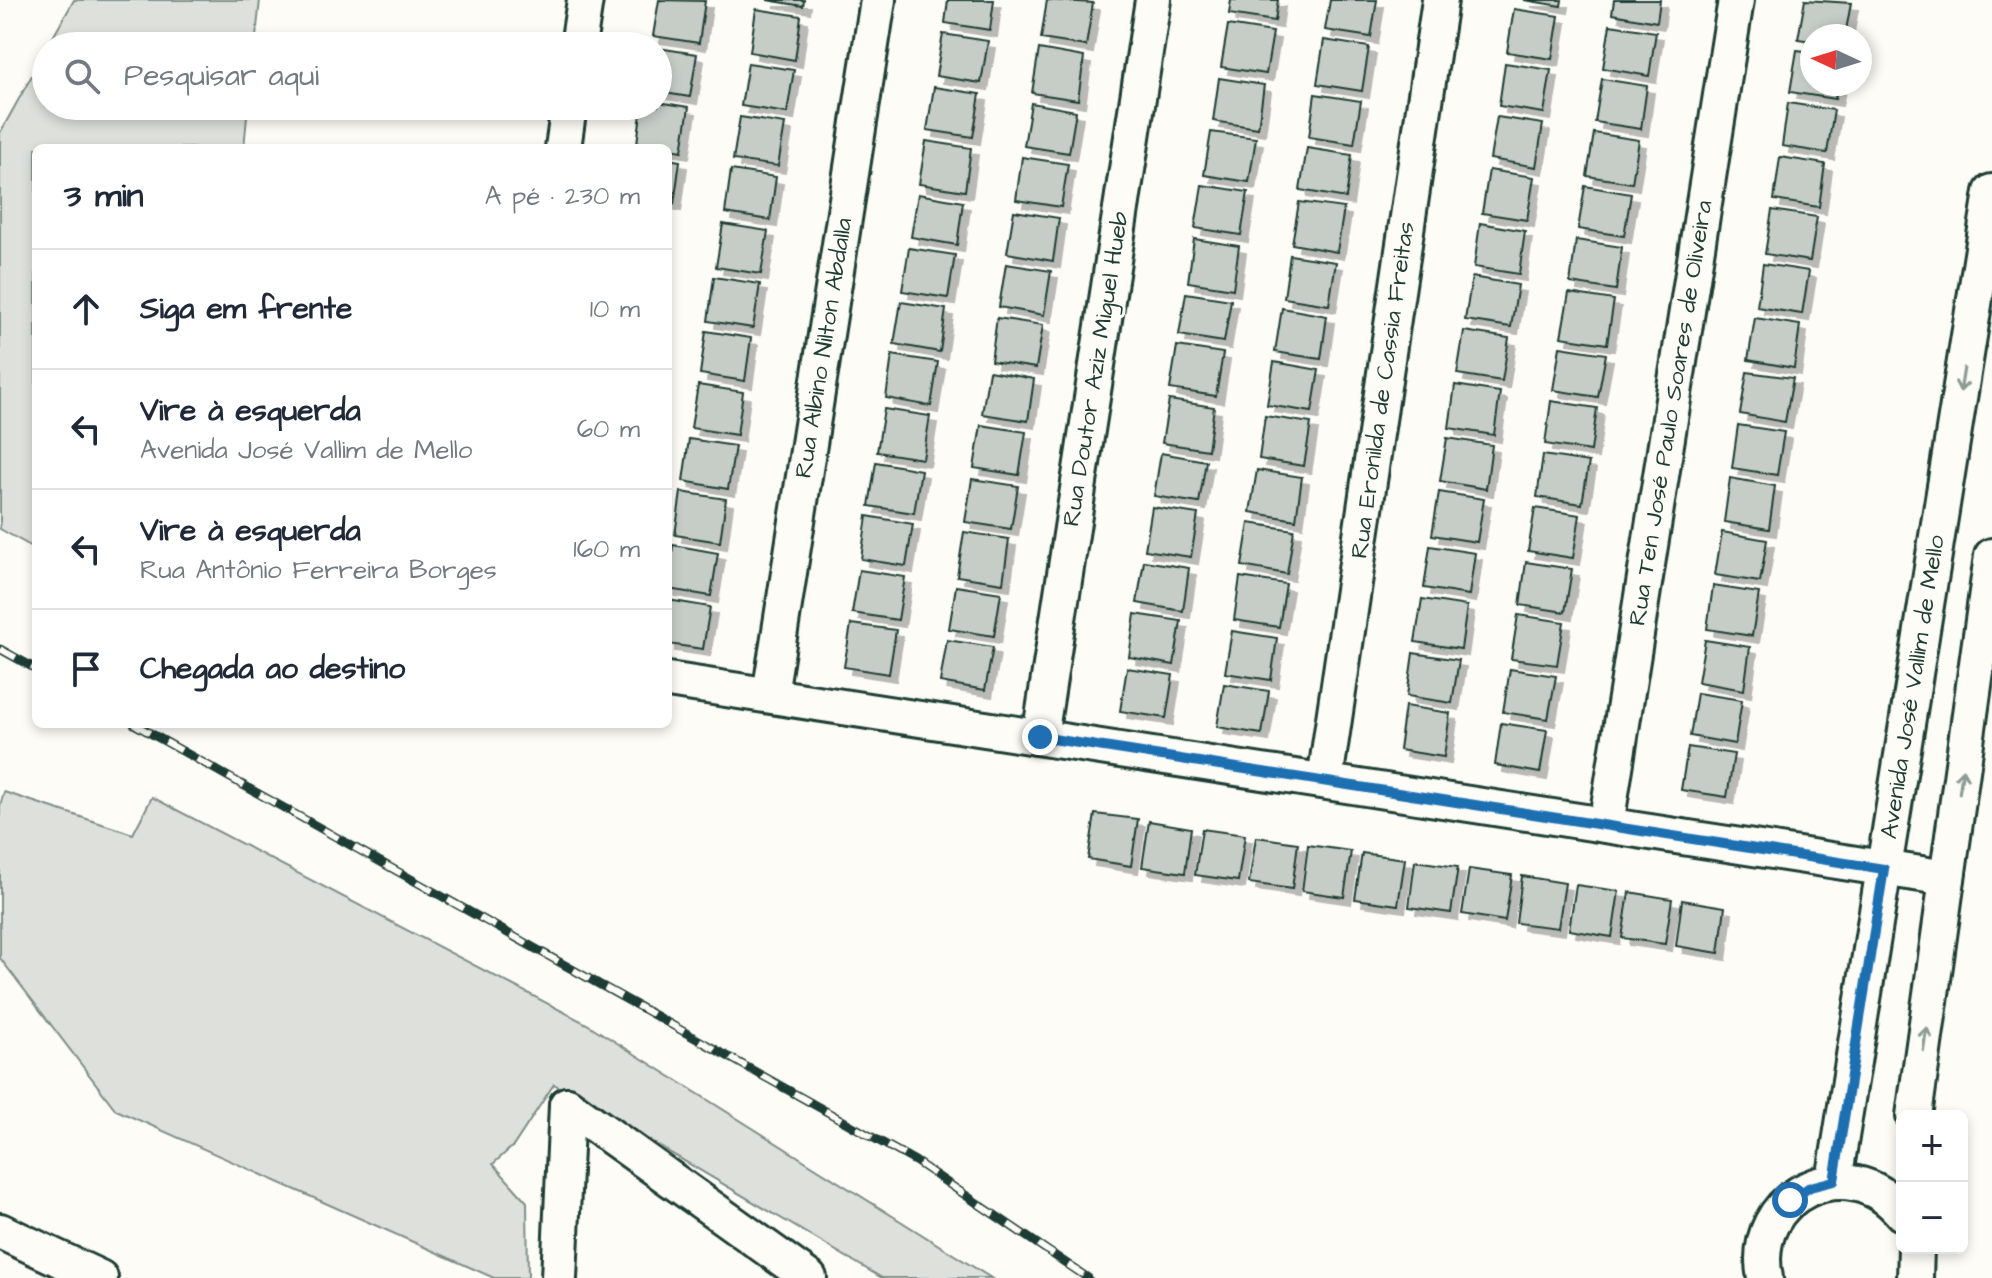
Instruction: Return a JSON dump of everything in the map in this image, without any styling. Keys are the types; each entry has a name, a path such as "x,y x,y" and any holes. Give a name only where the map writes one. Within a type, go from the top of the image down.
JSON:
{"street":[{"path":"580,32 585,0"},
{"name":"Rua Albino Nilton Abdalla","path":"770,695 878,0"},
{"name":"Rua Doutor Aziz Miguel Hueb","path":"1040,737 1153,0"},
{"name":"Rua Eronilda de Cassia Freitas","path":"1325,780 1440,0"},
{"name":"Rua Ten José Paulo Soares de Oliveira","path":"1606,825 1736,0"},
{"path":"564,144 567,120"},
{"name":"Avenida José Vallim de Mello","path":"1834,1181 1992,192"},
{"path":"1915,1110 1992,556"},
{"path":"672,681 1947,878"},
{"path":"559,1278 567,1105 809,1278"},
{"path":"1765,1278 1765,1240 1774,1218 1790,1200 1810,1187 1834,1181 1857,1183 1881,1193 1896,1204"},
{"path":"0,1231 100,1278"},
{"path":"1915,1278 1916,1254"}],"shaded area":[{"path":"74,0 260,0 257,32 56,32"},
{"path":"32,75 32,120 247,120 244,144 32,144 32,547 0,529 0,133"},
{"path":"4,792 133,834 152,797 587,1024 991,1278 882,1278 554,1084 514,1145 493,1164 527,1202 528,1278 494,1278 116,1110 0,958 0,806"}],"building":[{"path":"659,0 705,1 699,43 672,39 672,32 654,32"},
{"path":"767,0 804,0 803,6"},
{"path":"948,0 994,0 990,30 945,23"},
{"path":"1047,0 1093,3 1086,46 1041,39"},
{"path":"1231,0 1278,0 1275,21 1229,14"},
{"path":"1330,0 1377,0 1371,37 1325,30"},
{"path":"1524,0 1562,0 1561,6"},
{"path":"1614,0 1660,0 1657,22 1612,14"},
{"path":"1805,0 1851,3 1847,24 1801,24"},
{"path":"756,9 801,16 795,60 750,52"},
{"path":"1514,9 1559,16 1552,59 1507,52"},
{"path":"1228,25 1273,32 1266,74 1221,67"},
{"path":"1610,25 1656,32 1649,76 1603,68"},
{"path":"943,34 988,41 981,83 936,76"},
{"path":"1324,40 1369,47 1362,91 1317,84"},
{"path":"1039,49 1084,57 1078,100 1032,93"},
{"path":"672,50 697,54 690,97 672,94"},
{"path":"1797,50 1800,50 1800,94 1790,92"},
{"path":"748,63 794,70 787,113 741,106"},
{"path":"1505,63 1551,70 1544,113 1499,106"},
{"path":"1219,78 1264,85 1258,128 1213,121"},
{"path":"1602,79 1647,86 1641,129 1595,122"},
{"path":"934,87 980,94 973,137 927,130"},
{"path":"1315,94 1361,101 1354,144 1309,137"},
{"path":"1031,103 1076,111 1069,153 1024,146"},
{"path":"1788,103 1834,110 1827,153 1782,146"},
{"path":"672,104 689,107 682,151 672,149 672,144 637,143 640,120 672,120"},
{"path":"740,117 785,124 778,166 733,160"},
{"path":"1497,117 1543,124 1536,167 1490,159"},
{"path":"1211,132 1256,138 1249,182 1204,175"},
{"path":"1594,133 1639,140 1632,183 1587,176"},
{"path":"926,141 971,148 965,191 919,184"},
{"path":"1307,148 1352,155 1346,198 1300,190"},
{"path":"1022,157 1068,164 1061,207 1016,200"},
{"path":"1780,157 1825,164 1819,207 1774,200"},
{"path":"672,160 680,161 672,204"},
{"path":"731,170 776,177 770,220 725,213"},
{"path":"1489,170 1534,177 1527,220 1482,213"},
{"path":"1202,185 1248,192 1241,235 1195,228"},
{"path":"1585,186 1631,194 1624,236 1578,229"},
{"path":"918,194 963,202 957,245 911,237"},
{"path":"1299,202 1344,208 1337,252 1292,244"},
{"path":"1772,210 1817,217 1810,261 1765,254"},
{"path":"1014,211 1059,218 1053,261 1007,253"},
{"path":"1480,223 1525,231 1519,274 1474,267"},
{"path":"723,224 768,231 761,274 716,267"},
{"path":"1194,239 1239,246 1233,289 1188,282"},
{"path":"1576,240 1622,247 1616,290 1570,283"},
{"path":"909,248 955,255 948,298 902,291"},
{"path":"1290,255 1336,262 1329,305 1284,298"},
{"path":"1006,264 1051,271 1044,315 999,307"},
{"path":"1763,264 1809,271 1802,314 1757,307"},
{"path":"714,277 760,284 753,328 708,321"},
{"path":"1472,277 1518,285 1511,327 1465,320"},
{"path":"1186,293 1231,300 1224,342 1179,335"},
{"path":"1569,293 1614,300 1607,344 1561,337"},
{"path":"901,302 946,309 940,352 894,344"},
{"path":"1282,308 1327,316 1321,359 1275,352"},
{"path":"997,318 1043,325 1036,368 991,361"},
{"path":"1755,318 1800,325 1794,368 1748,360"},
{"path":"706,331 751,338 745,381 700,374"},
{"path":"1464,331 1509,338 1502,381 1457,374"},
{"path":"1177,346 1223,353 1216,396 1170,389"},
{"path":"1560,347 1606,354 1598,397 1553,390"},
{"path":"892,355 938,362 931,406 886,398"},
{"path":"1274,362 1319,370 1312,412 1267,405"},
{"path":"989,371 1034,379 1028,421 982,414"},
{"path":"1747,372 1793,378 1785,422 1740,414"},
{"path":"698,385 743,392 737,435 691,428"},
{"path":"1455,385 1500,392 1494,435 1449,428"},
{"path":"1169,400 1214,407 1208,450 1162,443"},
{"path":"1551,401 1597,408 1591,451 1545,444"},
{"path":"884,409 930,416 923,459 877,452"},
{"path":"1265,416 1311,423 1304,466 1259,459"},
{"path":"981,425 1026,432 1019,475 974,468"},
{"path":"1738,425 1784,432 1777,475 1732,468"},
{"path":"1447,438 1492,445 1486,489 1440,481"},
{"path":"689,439 735,446 728,489 683,481"},
{"path":"1161,453 1206,461 1199,503 1154,496"},
{"path":"1543,455 1589,462 1582,504 1537,497"},
{"path":"876,462 921,470 914,513 869,506"},
{"path":"1257,470 1302,477 1296,520 1250,512"},
{"path":"1730,478 1775,486 1769,529 1724,522"},
{"path":"972,479 1018,486 1011,529 965,522"},
{"path":"681,492 726,499 720,542 675,535"},
{"path":"1439,492 1484,499 1477,542 1432,535"},
{"path":"1152,507 1198,514 1191,557 1145,550"},
{"path":"1535,508 1580,515 1573,558 1528,551"},
{"path":"867,516 913,524 906,566 861,559"},
{"path":"1249,523 1294,530 1287,574 1242,566"},
{"path":"964,532 1009,539 1003,583 957,576"},
{"path":"1722,532 1767,540 1760,582 1715,575"},
{"path":"673,545 718,553 711,596 672,590"},
{"path":"1430,546 1475,553 1469,595 1424,588"},
{"path":"1144,561 1189,568 1183,611 1137,603"},
{"path":"1526,562 1572,569 1565,612 1520,605"},
{"path":"859,570 905,577 898,620 852,613"},
{"path":"1240,577 1286,584 1279,627 1234,620"},
{"path":"956,586 1001,593 994,636 949,629"},
{"path":"1713,586 1759,593 1752,636 1707,629"},
{"path":"1422,599 1467,606 1461,649 1415,642"},
{"path":"672,601 710,607 703,649 672,645"},
{"path":"1135,614 1181,621 1174,665 1129,657"},
{"path":"1518,615 1564,622 1557,665 1511,659"},
{"path":"851,624 896,630 889,674 844,667"},
{"path":"1232,631 1277,638 1271,680 1225,673"},
{"path":"947,640 993,647 985,690 940,682"},
{"path":"1705,640 1750,647 1744,690 1698,682"},
{"path":"1413,653 1459,660 1452,703 1407,696"},
{"path":"1127,668 1173,675 1166,718 1120,711"},
{"path":"1510,669 1556,676 1548,719 1503,712"},
{"path":"1224,684 1269,691 1262,734 1217,727"},
{"path":"1697,693 1742,700 1735,744 1690,736"},
{"path":"1405,706 1450,713 1444,757 1399,750"},
{"path":"1501,723 1547,730 1540,773 1495,765"},
{"path":"1688,747 1734,754 1727,797 1681,790"},
{"path":"1095,814 1138,819 1131,866 1088,859"},
{"path":"1149,821 1191,828 1185,873 1142,867"},
{"path":"1202,829 1245,835 1238,881 1195,875"},
{"path":"1256,837 1298,843 1292,889 1249,883"},
{"path":"1308,845 1351,851 1344,897 1302,891"},
{"path":"1362,853 1405,859 1398,905 1355,899"},
{"path":"1415,861 1458,867 1451,913 1409,907"},
{"path":"1469,869 1512,875 1505,921 1462,914"},
{"path":"1522,876 1565,883 1558,928 1516,923"},
{"path":"1576,885 1619,891 1612,937 1569,930"},
{"path":"1629,892 1672,899 1665,944 1622,938"},
{"path":"1682,900 1725,907 1719,953 1676,946"}],"railway":[{"path":"0,649 32,667"},
{"path":"141,728 915,1161 1088,1278"}],"route":[{"path":"1040,737 1884,869 1834,1181 1810,1187 1790,1200"}]}
